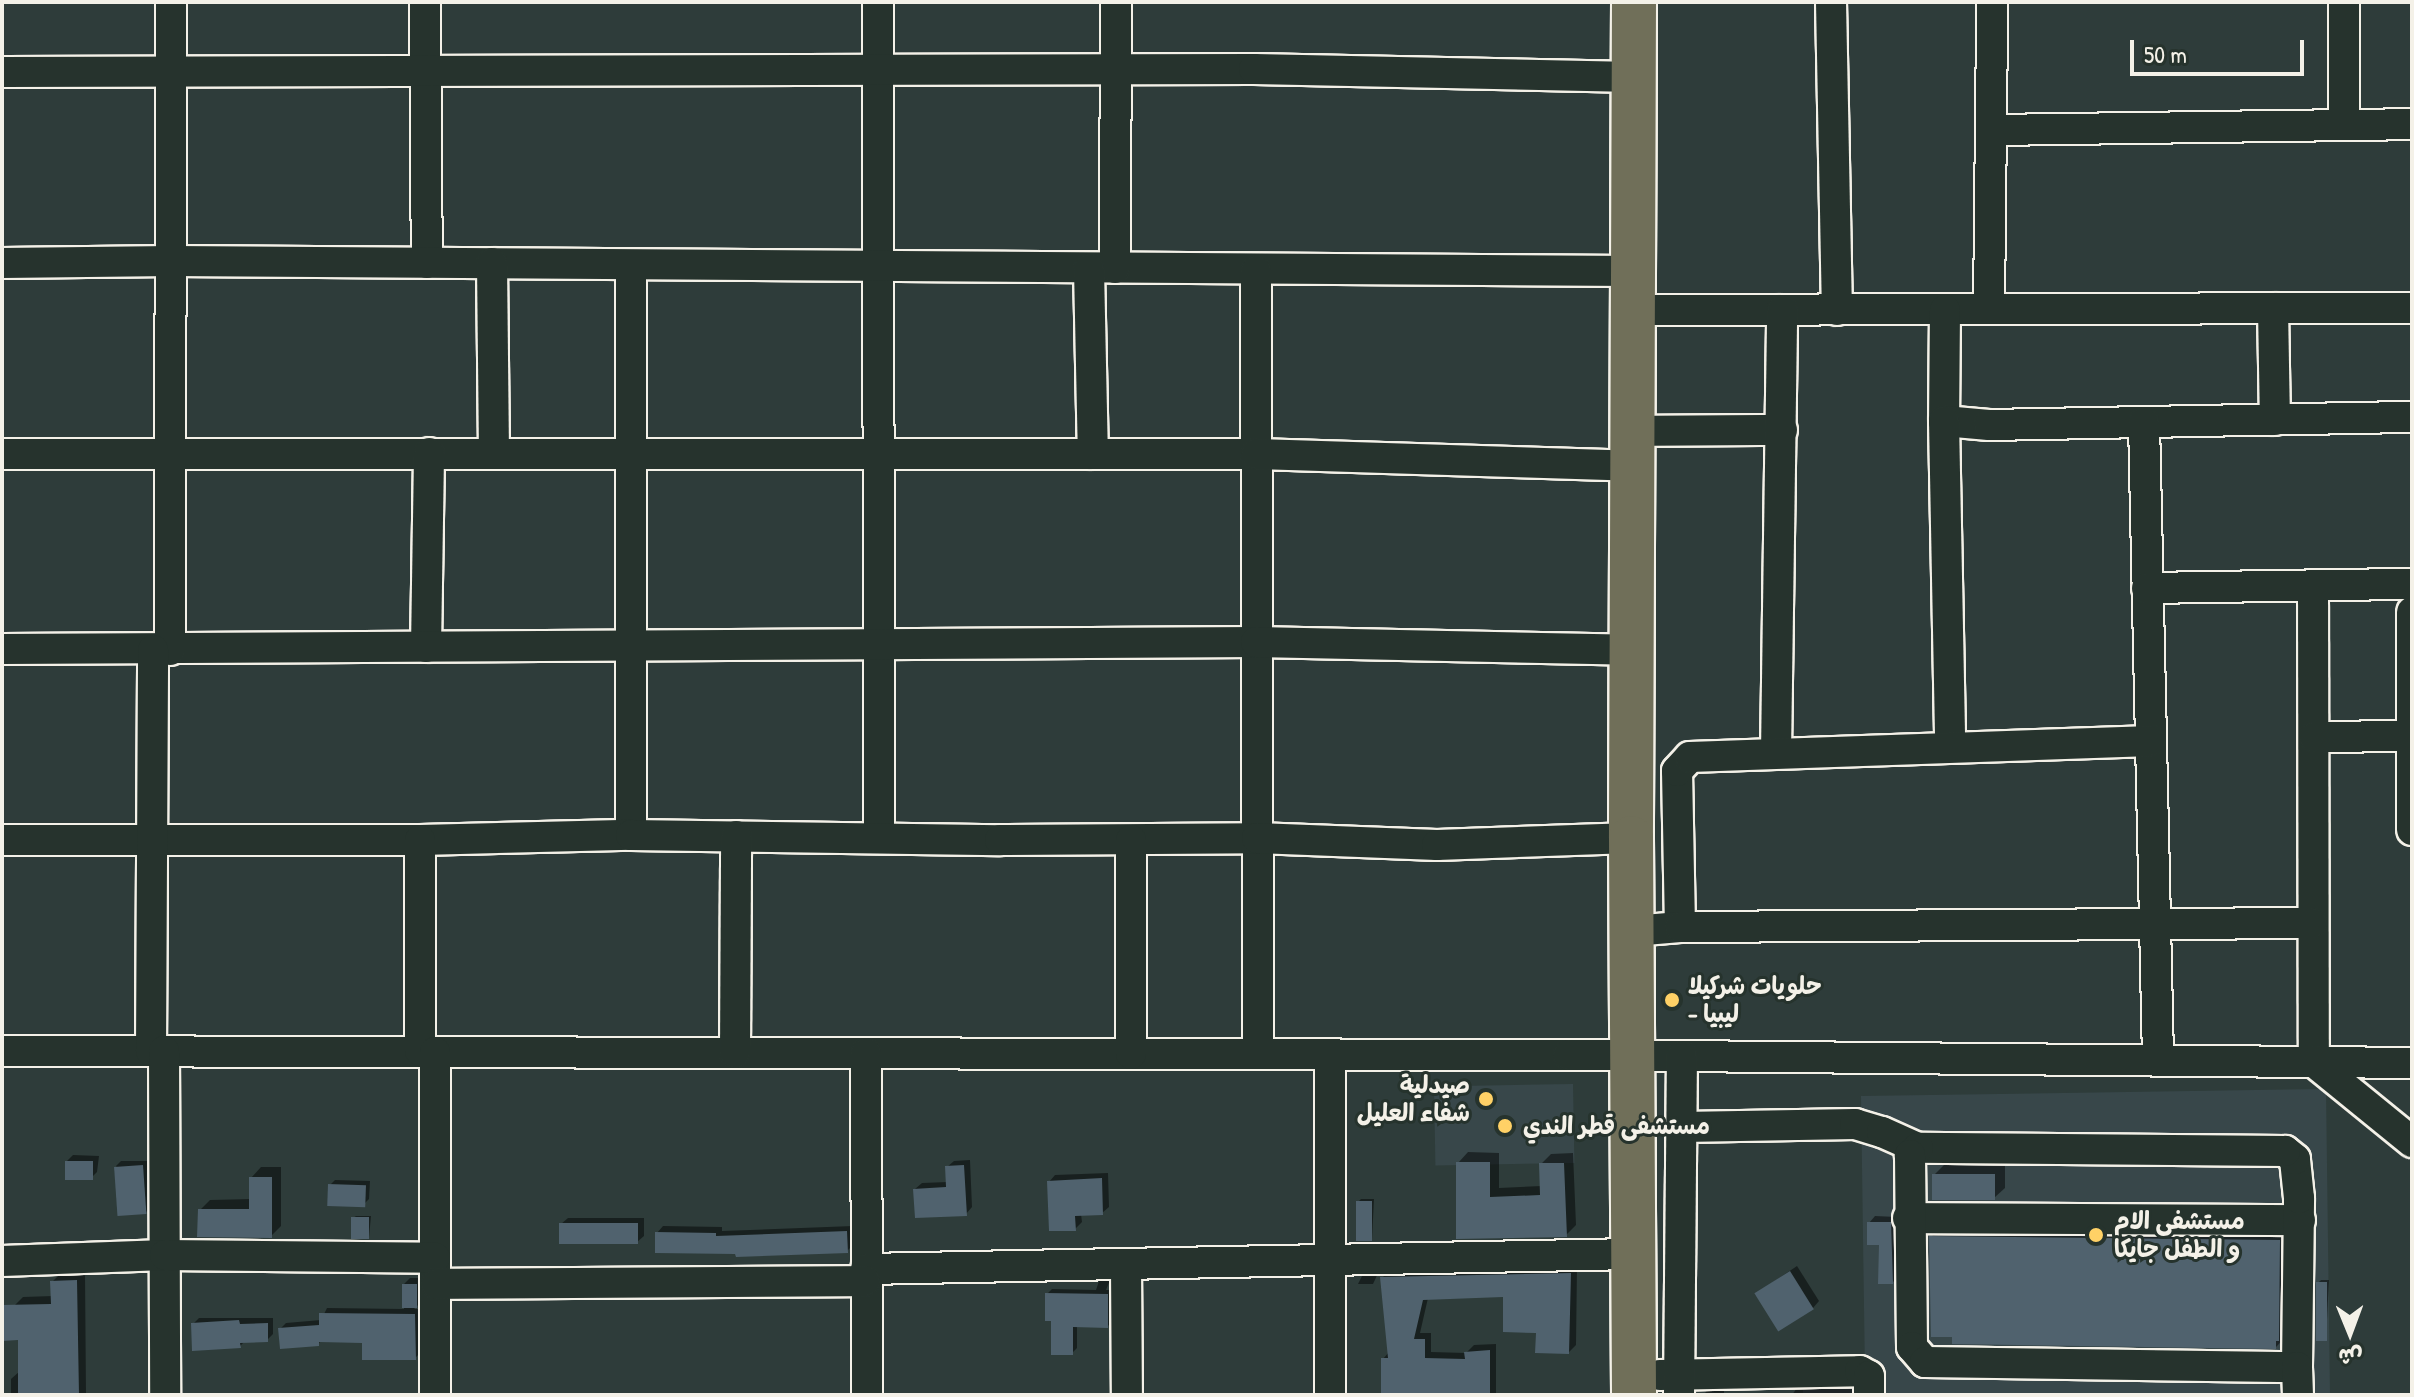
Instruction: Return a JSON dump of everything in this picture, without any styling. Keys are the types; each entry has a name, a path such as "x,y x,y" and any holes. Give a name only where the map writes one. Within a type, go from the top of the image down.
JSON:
{"highway":[{"path":"1634,2 1631,650 1634,1385"}],"street":[{"path":"165,1395 165,1255 151,841 172,452 171,2"},
{"path":"425,2 427,263"},
{"path":"878,2 879,837"},
{"path":"1093,454 1116,69 1116,2"},
{"path":"1831,2 1837,310"},
{"path":"1989,309 1992,2"},
{"path":"2344,2 2344,125"},
{"path":"2,72 1116,69 1634,77"},
{"path":"1992,130 2412,124"},
{"path":"2,263 172,261 1102,268 1256,271 1632,291 1782,310 2412,308"},
{"path":"492,263 494,453"},
{"path":"631,266 631,835"},
{"path":"1256,271 1258,1054"},
{"path":"2273,308 2275,420"},
{"path":"1776,753 1782,310"},
{"path":"1945,310 1950,747"},
{"path":"1944,421 1989,425 2412,417 2412,445"},
{"path":"2144,422 2158,1061"},
{"path":"2,454 1256,454 1633,448 1782,430"},
{"path":"426,647 429,453"},
{"path":"2147,588 2412,584"},
{"path":"2313,586 2314,1062 2412,1142"},
{"path":"2412,612 2412,830"},
{"path":"2,649 1256,642 1631,650"},
{"path":"2314,737 2411,736"},
{"path":"1680,927 1677,771 1682,761 1690,757 2151,741"},
{"path":"2,840 420,840 631,835 1131,840 1257,838 1437,845 1631,838"},
{"path":"735,1053 736,836"},
{"path":"420,840 435,1271 435,1395"},
{"path":"1131,840 1131,1054"},
{"path":"1633,931 1680,927 2312,923"},
{"path":"2,1051 1330,1054 2412,1063"},
{"path":"866,1053 867,1395"},
{"path":"1330,1054 1330,1395"},
{"path":"1679,1386 1682,1056"},
{"path":"1682,1127 1855,1124 1918,1148 2285,1151 2295,1159 2300,1220 2297,1381 1925,1362 1912,1347 1908,1218 1910,1155 1918,1148"},
{"path":"1908,1218 2300,1220"},
{"path":"2,1261 165,1255 435,1271 866,1275 1634,1254"},
{"path":"1126,1266 1127,1395"},
{"path":"1634,1385 1679,1386 1860,1371 1869,1376 1869,1395"}],"shaded area":[{"name":"مستشفى قطر الندي","path":"1573,1084 1574,1163 1435,1165 1434,1086"},
{"name":"مستشفى الام و الطفل جايكا","path":"2326,1089 2330,1395 1803,1395 1803,1384 1865,1376 1861,1096"}],"building":[{"path":"65,1161 93,1161 93,1180 65,1180"},
{"path":"1456,1162 1490,1162 1490,1197 1540,1195 1539,1163 1564,1163 1567,1237 1456,1239"},
{"path":"143,1165 146,1214 117,1216 114,1167"},
{"path":"964,1165 967,1216 915,1218 913,1189 946,1187 945,1166"},
{"path":"1932,1174 1995,1174 1995,1200 1932,1200"},
{"path":"249,1177 272,1177 272,1238 197,1237 198,1209 249,1209"},
{"path":"1102,1178 1103,1215 1075,1216 1076,1231 1049,1231 1047,1181"},
{"path":"328,1184 366,1185 365,1207 327,1206"},
{"path":"1356,1201 1372,1201 1372,1241 1356,1241"},
{"path":"351,1217 369,1217 369,1239 351,1239"},
{"path":"1867,1222 1891,1222 1893,1284 1878,1284 1879,1245 1867,1245"},
{"path":"559,1223 638,1223 638,1244 559,1244"},
{"path":"847,1231 848,1253 736,1257 735,1254 655,1253 655,1232 716,1233 716,1236"},
{"path":"1929,1236 2280,1240 2279,1341 2276,1341 2276,1349 1952,1344 1952,1337 1931,1337"},
{"path":"1790,1271 1814,1309 1778,1331 1754,1293"},
{"path":"1571,1273 1569,1354 1535,1353 1536,1333 1503,1332 1503,1297 1423,1300 1414,1339 1425,1339 1425,1358 1465,1359 1464,1352 1490,1350 1490,1395 1381,1395 1381,1358 1388,1358 1380,1277"},
{"path":"77,1280 79,1395 18,1395 18,1340 2,1341 2,1305 51,1304 50,1281"},
{"path":"2316,1282 2327,1282 2327,1341 2316,1341"},
{"path":"402,1284 417,1284 417,1308 402,1308"},
{"path":"1045,1293 1108,1294 1108,1328 1073,1327 1073,1355 1051,1355 1051,1321 1045,1321"},
{"path":"319,1313 415,1314 416,1360 362,1360 362,1343 319,1342 319,1346 280,1349 278,1328 319,1325"},
{"path":"239,1320 240,1324 268,1323 268,1342 240,1343 241,1348 192,1351 191,1323"}],"place":[{"name":"حلويات شركيلا - ليبيا","path":"1672,1000"},
{"name":"صيدلية شفاء العليل","path":"1486,1099"},
{"name":"مستشفى قطر الندي","path":"1505,1126"},
{"name":"مستشفى الام و الطفل جايكا","path":"2096,1235"}]}
